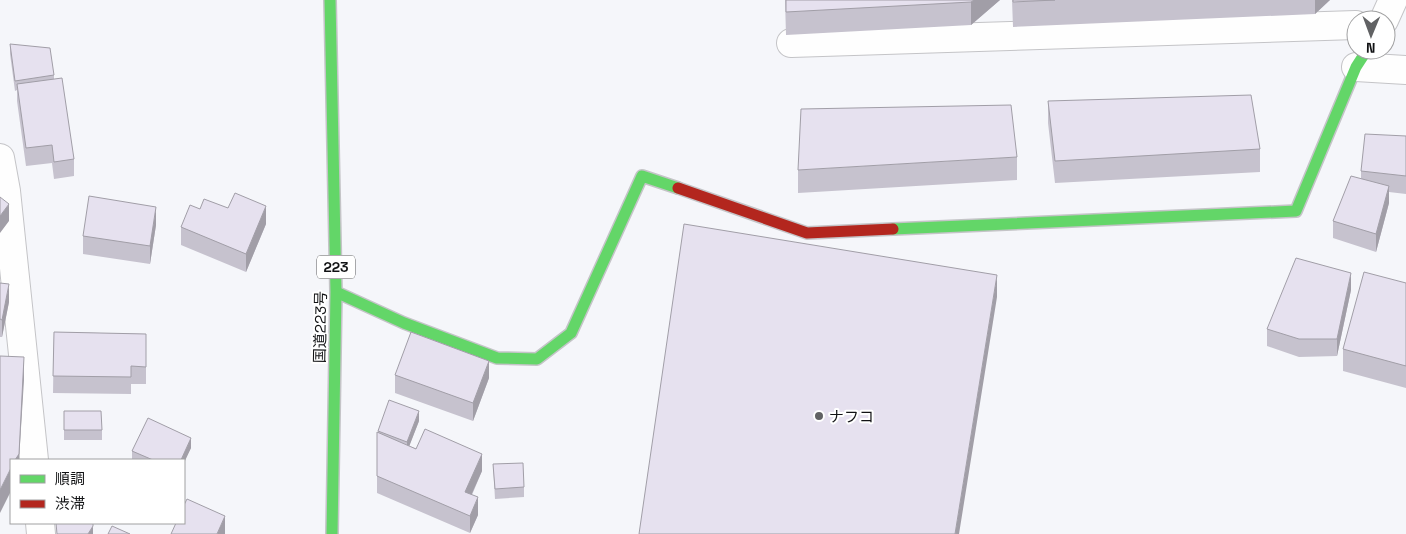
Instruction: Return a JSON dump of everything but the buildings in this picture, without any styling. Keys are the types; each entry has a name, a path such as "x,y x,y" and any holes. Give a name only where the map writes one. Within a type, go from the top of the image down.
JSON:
{"main road":[{"name":"国道223号","path":"330,0 336,292 332,534"},
{"path":"336,292 404,323 497,358 537,359 571,334 642,176 807,233 1296,211 1362,60"}],"street":[{"path":"791,43 1346,25"},
{"path":"1366,60 1406,70"},
{"path":"0,158 6,191 34,459"}],"traffic: fast":[{"path":"330,0 336,292 332,534"},
{"path":"893,229 1296,211 1361,60"},
{"path":"336,292 404,323 497,358 537,359 571,333 642,176 678,188"}],"traffic: jam":[{"path":"678,188 807,233 893,229"}],"place":[{"name":"ナフコ","path":"819,416"}]}
